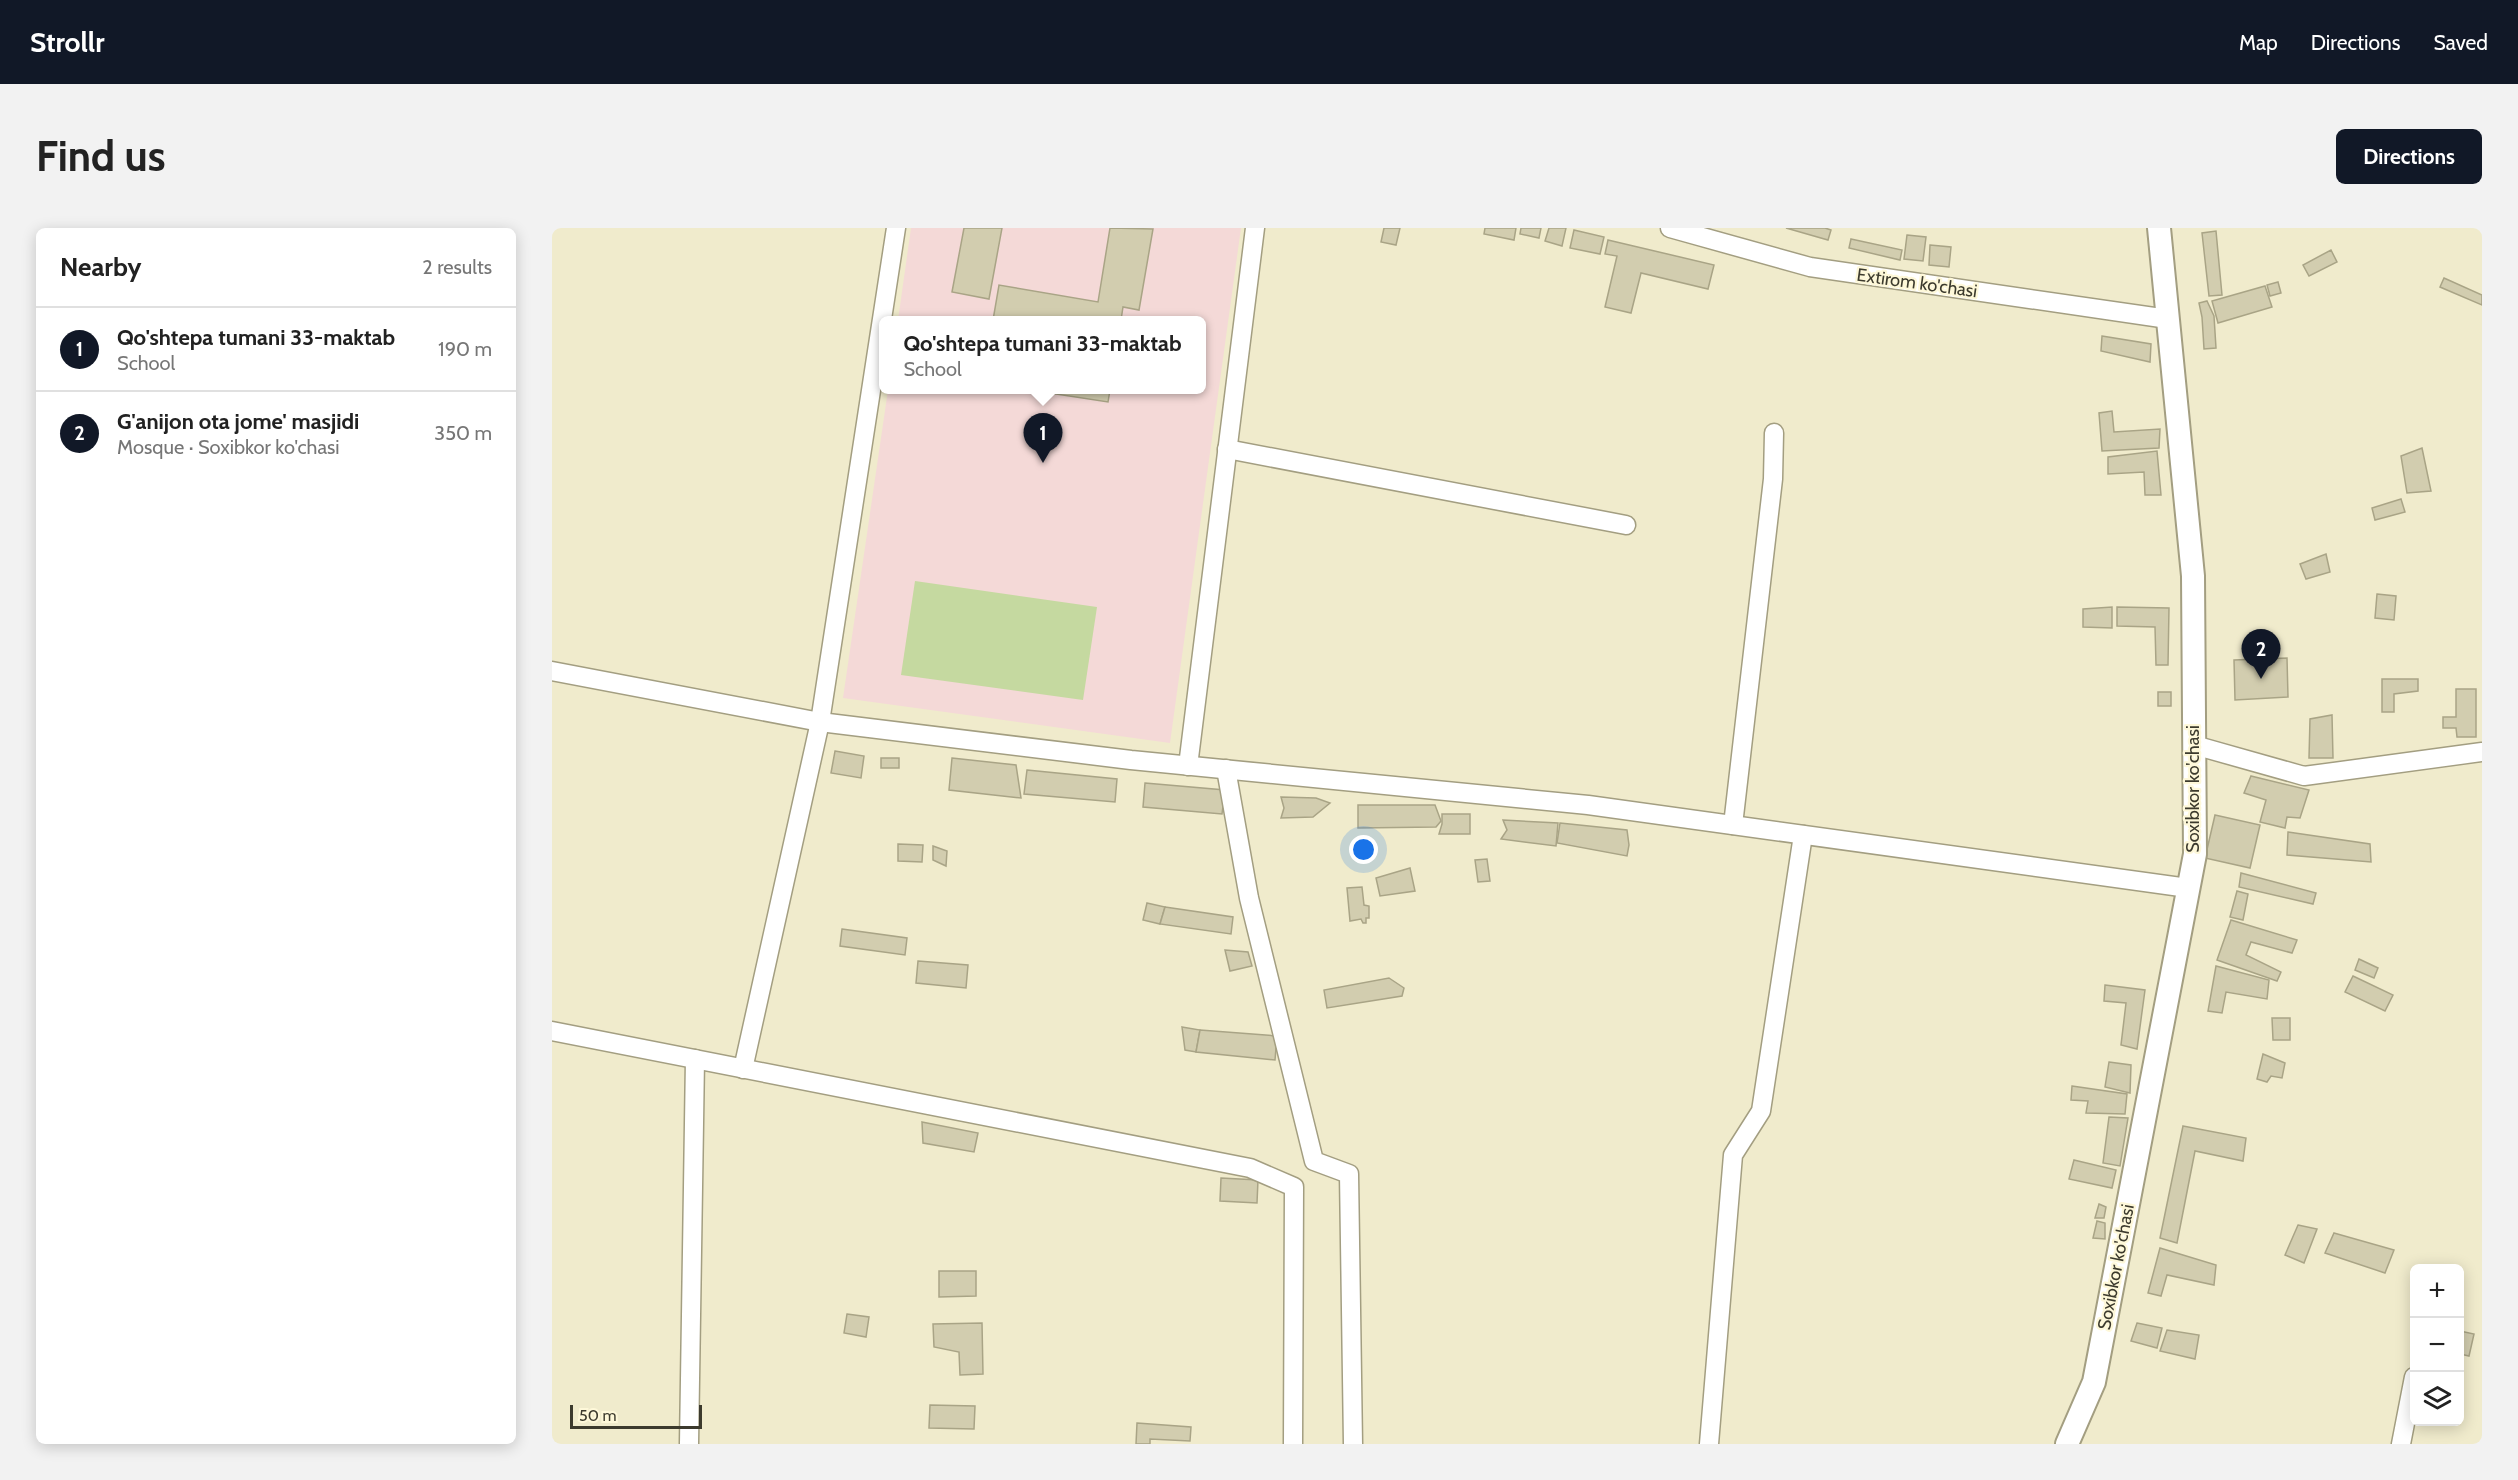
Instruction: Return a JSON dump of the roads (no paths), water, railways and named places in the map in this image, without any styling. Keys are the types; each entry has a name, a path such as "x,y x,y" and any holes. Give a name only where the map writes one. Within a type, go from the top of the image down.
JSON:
{"main road":[{"name":"Soxibkor ko'chasi","path":"2067,1444 2094,1382 2194,854 2193,576 2159,228"}],"street":[{"path":"882,316 896,228"},
{"path":"1188,766 1255,228"},
{"name":"Extirom ko'chasi","path":"1671,228 1810,267 2168,319"},
{"path":"742,1068 820,722 879,338"},
{"path":"1733,825 1773,479 1774,433"},
{"path":"1227,448 1626,525"},
{"path":"552,671 820,722 1188,766 1588,805 2188,888"},
{"path":"2194,745 2304,776 2482,752"},
{"path":"1226,769 1249,898 1314,1161 1349,1174 1353,1444"},
{"path":"1709,1444 1733,1155 1761,1111 1803,835"},
{"path":"552,1031 1250,1168 1294,1187 1293,1444"},
{"path":"689,1444 695,1059"},
{"path":"2401,1444 2410,1401"}],"place":[{"name":"Qo'shtepa tumani 33-maktab","path":"1043,463"},
{"name":"G'anijon ota jome' masjidi","path":"2261,679"}]}
